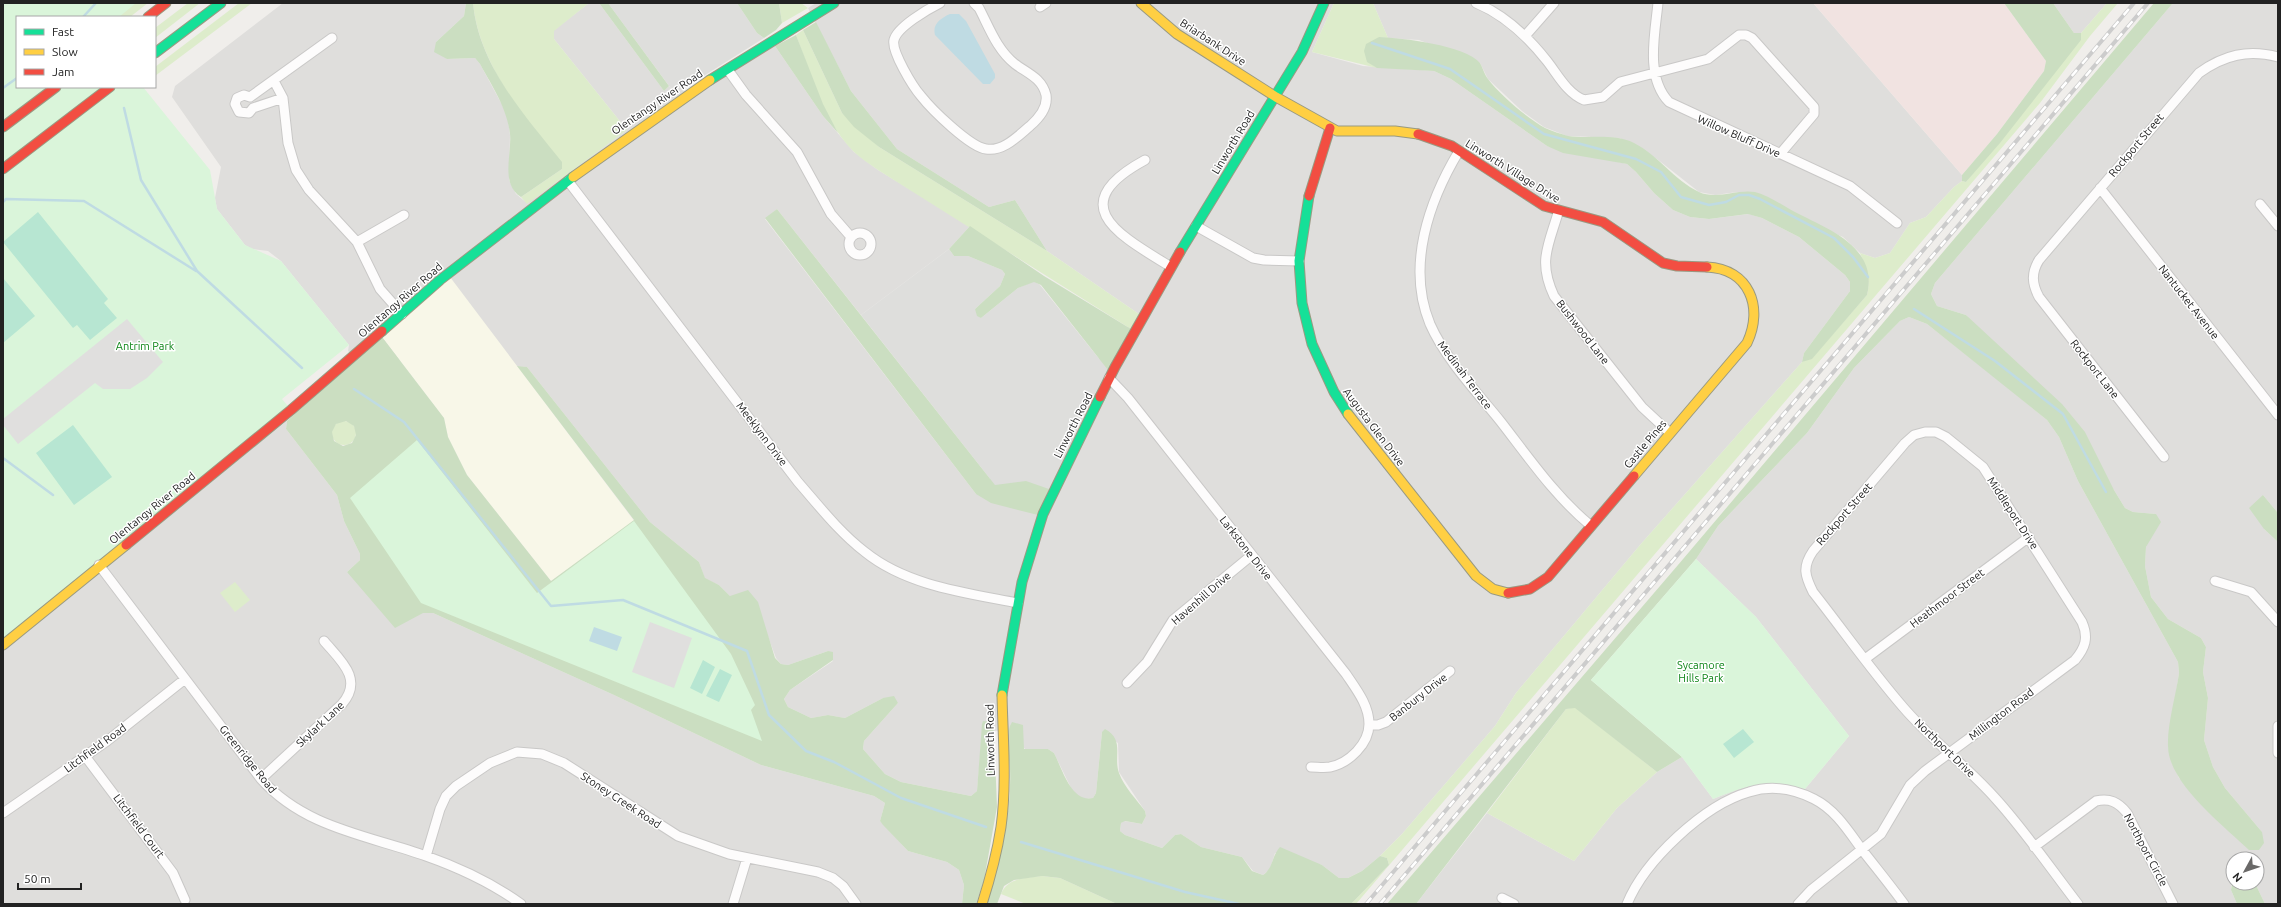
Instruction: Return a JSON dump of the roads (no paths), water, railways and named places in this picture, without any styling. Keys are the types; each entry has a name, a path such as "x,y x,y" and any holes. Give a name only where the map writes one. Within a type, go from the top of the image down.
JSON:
{"main road":[{"path":"149,16 166,3"},
{"path":"156,52 221,3"},
{"name":"Olentangy River Road","path":"3,645 291,410 495,236 666,109 834,3"},
{"name":"Briarbank Drive","path":"1141,3 1177,34 1276,97"},
{"name":"Linworth Road","path":"982,904 990,879 1001,826 1004,773 1002,688 1018,602 1044,514 1109,378 1171,267 1276,97 1302,52 1324,3"},
{"path":"3,127 55,88"},
{"path":"3,169 109,88"},
{"name":"Linworth Village Drive","path":"1276,97 1330,128 1344,132 1395,131 1440,140 1531,199 1558,213 1602,222 1654,259 1665,264 1723,269 1734,275 1750,292"},
{"name":"Augusta Glen Drive","path":"1330,128 1307,203 1298,260 1306,325 1321,366 1346,412 1482,582 1505,594 1521,593"},
{"name":"Castle Pines","path":"1521,593 1536,587 1548,577 1590,525 1752,336 1755,311 1750,292"}],"street":[{"path":"937,4 925,7 899,30 893,44 896,54 920,95 929,105 978,147 993,149 1008,143 1034,122 1042,113 1046,102 1045,94 1038,79 1014,63 1000,47 979,8 974,3"},
{"path":"1476,3 1488,8 1525,36 1569,90 1584,100 1603,97 1620,82 1708,59 1739,35 1746,35 1752,38 1814,107 1814,114 1780,154"},
{"path":"1525,36 1554,3"},
{"name":"Willow Bluff Drive","path":"1658,3 1654,47 1655,72 1663,97 1674,106 1850,186 1897,223"},
{"path":"283,98 253,108 249,113 244,114 236,109 237,98 244,95 250,96 274,81 332,38"},
{"name":"Rockport Street","path":"2032,278 2034,268 2038,260 2199,73 2226,57 2243,53 2274,56"},
{"path":"728,70 746,95 797,152 832,214 851,237"},
{"path":"274,81 283,98 288,143 296,170 309,190 357,242 380,289 402,314"},
{"name":"Medinah Terrace","path":"1459,151 1444,176 1438,192 1425,233 1420,256 1422,289 1430,324 1453,361 1530,459 1567,505 1590,525"},
{"path":"1145,160 1127,170 1111,183 1104,198 1103,206 1111,222 1126,239 1171,267"},
{"name":"Meeklynn Drive","path":"568,181 798,482 837,527 866,553 897,571 919,580 964,592 1018,602"},
{"name":"Nantucket Avenue","path":"2100,188 2278,415"},
{"path":"2260,204 2278,226"},
{"name":"Bushwood Lane","path":"1558,213 1545,259 1546,278 1554,296 1642,407 1670,433"},
{"path":"357,242 404,215"},
{"path":"1196,226 1253,258 1264,260 1298,260"},
{"name":"Rockport Lane","path":"2032,278 2034,288 2039,297 2164,457"},
{"name":"Larkstone Drive","path":"1109,378 1128,398 1346,674 1361,697 1369,725"},
{"name":"Middleport Drive","path":"1905,443 1914,435 1925,432 1936,432 1946,437 1983,467 2082,622 2086,631 2086,641"},
{"name":"Rockport Street","path":"1813,592 1805,576 1805,566 1808,558 1905,443"},
{"name":"Heathmoor Street","path":"1865,659 2029,537"},
{"name":"Havenhill Drive","path":"1127,683 1147,662 1173,620 1252,555"},
{"name":"Greenridge Road","path":"100,565 261,779 281,799 308,816 331,827 426,856 482,880 521,904"},
{"path":"2215,581 2251,592 2278,622"},
{"name":"Northport Drive","path":"1813,592 1903,707 1936,742 1950,753 1997,800 2078,904"},
{"name":"Skylark Lane","path":"261,779 342,704 350,692 351,679 349,671 324,641"},
{"name":"Millington Road","path":"1798,904 1811,890 1881,834 1910,785 1950,753 2074,660 2082,651 2086,641"},
{"name":"Banbury Drive","path":"1369,725 1378,725 1386,722 1450,671"},
{"name":"Litchfield Road","path":"3,813 85,756 185,679"},
{"path":"1311,766 1329,767 1353,755 1366,737 1369,725"},
{"path":"2278,726 2278,753"},
{"name":"Stoney Creek Road","path":"426,856 446,796 456,786 490,763 517,752 542,754 564,763 678,836 747,858 818,872 833,878 843,886 856,904"},
{"name":"Litchfield Court","path":"85,756 173,873 185,900"},
{"path":"1627,904 1654,861 1679,836 1714,809 1749,792 1769,788 1787,789 1814,799 1840,821 1904,904"},
{"name":"Northport Circle","path":"2034,847 2096,801 2106,799 2119,803 2127,813 2173,904"},
{"path":"734,904 747,858"},
{"path":"1502,898 1514,904"}],"water":[{"path":"950,14 959,14 966,21 995,74 995,78 990,84 983,84 935,35 934,31 938,22 943,17"},
{"path":"594,627 622,637 617,651 589,641"}],"waterway":[{"path":"84,16 96,3"},
{"path":"1372,43 1450,69 1544,134 1636,159 1661,172 1681,197 1709,205 1726,202 1739,195 1749,195 1760,199 1834,238 1853,257 1868,277"},
{"path":"3,88 16,79"},
{"path":"124,108 141,180 197,271 302,368"},
{"path":"3,202 6,199 84,201 196,271"},
{"path":"1914,309 1995,361 2063,414 2106,492"},
{"path":"354,389 404,422 551,606 623,600 747,651 769,715 806,751 834,762 901,798 986,827"},
{"path":"3,458 53,495"},
{"path":"1021,842 1185,892 1239,904"}],"railway":[{"path":"1366,904 2134,3"},
{"path":"1380,904 2148,3"}],"park label":[{"name":"Antrim Park","path":"145,346"},
{"name":"Sycamore Hills Park","path":"1701,671"}]}
